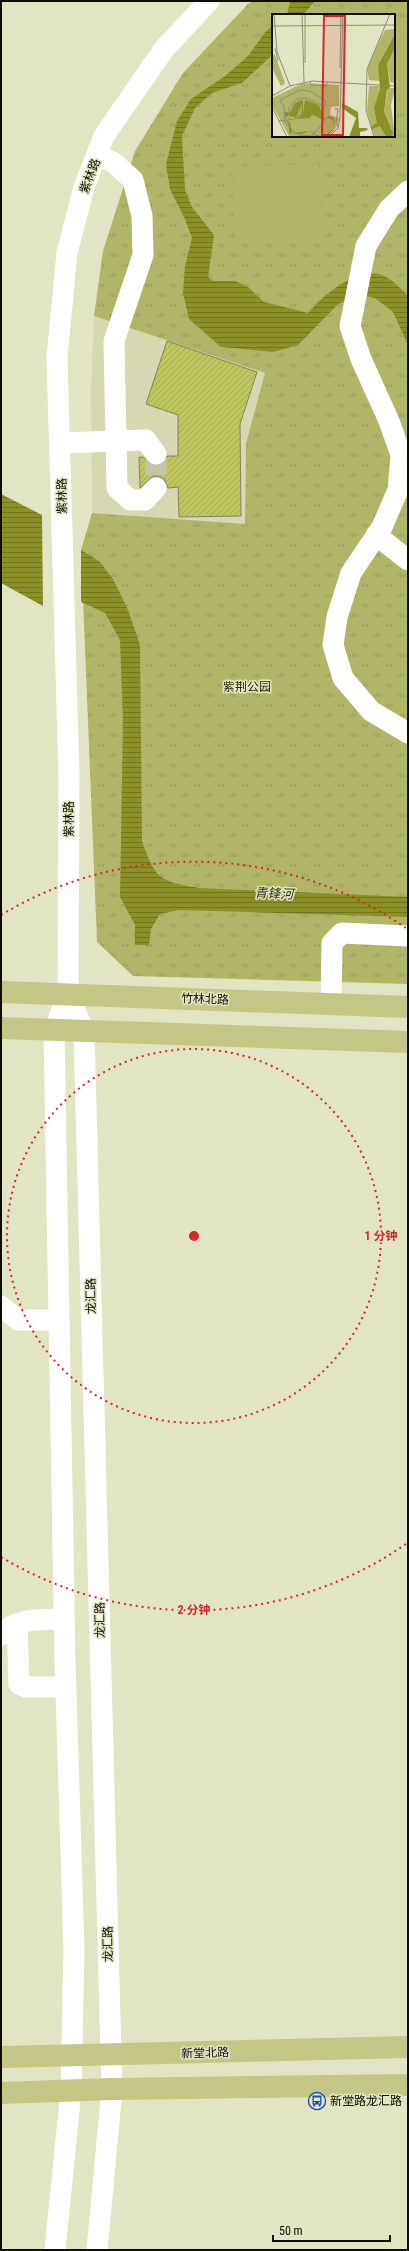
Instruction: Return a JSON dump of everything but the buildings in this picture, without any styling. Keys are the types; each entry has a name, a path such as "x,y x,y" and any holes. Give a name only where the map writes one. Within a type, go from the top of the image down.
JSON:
{"main road":[{"name":"竹林北路","path":"1,992 68,993 408,1007"},
{"path":"1,1028 408,1042"},
{"name":"新堂北路","path":"1,2057 111,2056 408,2047"},
{"path":"1,2093 71,2092 112,2089 408,2085"}],"street":[{"name":"紫林路","path":"54,1030 68,993 69,768 61,443 57,357 67,253 84,187 98,156 104,136 164,49 209,1"},
{"path":"98,156 113,162 133,180 142,216 143,255 114,341 117,488 130,500 145,500 156,488"},
{"path":"408,191 388,209 366,246 350,326 361,359 389,421 401,455 398,490 376,535 351,573 337,616 333,645 343,678 366,706 371,711 408,733"},
{"path":"61,443 146,440 156,454"},
{"path":"376,535 408,560"},
{"path":"331,1004 332,943 342,932 408,936"},
{"name":"龙汇路","path":"68,993 84,1032 112,2089 97,2250"},
{"path":"54,1030 64,1619 74,1950 71,2092 55,2250"},
{"path":"1,1306 18,1320 59,1320"},
{"path":"64,1619 24,1621 9,1629 19,1684 26,1687 66,1687"}],"shaded area":[{"path":"94,316 265,373 246,443 245,525 92,513 91,389"}],"green space":[{"name":"紫荆公园","path":"253,1 408,1 408,984 133,976 97,942 81,550 92,513 245,524 246,443 265,373 94,316 103,251 135,151 183,73 248,4"},
{"path":"395,34 408,34 408,107 395,107"},
{"path":"289,137 354,137 354,143 289,145"},
{"path":"319,164 322,238 235,241 232,167"}],"water":[{"path":"290,1 315,1 304,14 287,14"},
{"path":"272,27 272,54 269,58 242,83 212,93 195,108 182,136 185,190 192,207 214,235 208,277 213,281 235,281 248,287 264,302 308,313 321,299 339,285 359,276 369,274 383,275 408,296 408,345 393,312 375,298 359,295 338,304 298,345 273,352 221,347 189,319 183,293 185,266 192,238 184,217 170,189 166,164 177,121 191,99 225,76 248,56 266,31"},
{"path":"1,494 42,515 43,606 1,583"},
{"name":"青锋河","path":"81,550 99,561 113,579 128,610 140,645 142,841 151,864 156,871 167,880 199,888 408,897 408,917 179,910 160,914 151,929 149,945 135,945 135,925 120,897 123,720 120,640 105,613 81,602"}],"tunnel":[{"path":"156,454 156,488"}],"place":[{"name":"新堂路龙汇路","path":"317,2101"}]}
